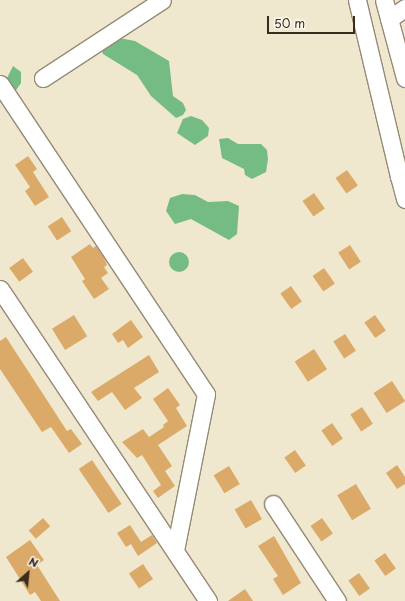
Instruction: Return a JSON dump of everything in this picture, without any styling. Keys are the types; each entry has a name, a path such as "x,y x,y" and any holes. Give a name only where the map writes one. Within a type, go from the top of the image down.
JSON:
{"street":[{"path":"43,78 162,0"},
{"path":"357,0 402,174 405,199"},
{"path":"384,0 405,78"},
{"path":"389,19 405,8"},
{"path":"0,84 206,394 175,550"},
{"path":"0,289 208,601"},
{"path":"273,504 337,601"}],"green space":[{"path":"119,38 135,41 169,61 173,96 183,103 186,110 183,115 176,118 151,96 137,75 103,54 101,48 107,39"},
{"path":"13,66 21,72 21,83 12,96 5,82"},
{"path":"191,116 202,120 209,128 208,136 195,145 177,133 183,119"},
{"path":"228,138 238,144 261,144 267,150 268,159 266,172 252,179 245,175 244,169 222,158 219,139"},
{"path":"182,194 195,195 208,202 228,201 239,206 237,234 229,240 191,219 175,224 166,211 170,198"},
{"path":"175,252 183,252 189,258 189,266 183,272 175,272 169,266 169,258"}],"building":[{"path":"28,156 37,169 33,172 49,197 35,206 25,191 30,187 15,165"},
{"path":"347,170 358,186 346,194 336,178"},
{"path":"314,193 325,209 313,217 303,201"},
{"path":"62,217 71,231 57,241 48,226"},
{"path":"90,244 93,248 96,246 104,258 107,265 104,267 108,273 101,278 109,289 94,299 82,281 85,279 71,257"},
{"path":"350,245 361,262 349,269 338,253"},
{"path":"23,258 33,272 19,282 9,268"},
{"path":"324,268 335,284 323,292 313,276"},
{"path":"291,286 302,302 291,309 280,293"},
{"path":"74,315 87,336 65,350 52,329"},
{"path":"375,315 386,331 375,338 364,322"},
{"path":"131,320 143,337 128,348 123,340 118,343 112,334"},
{"path":"345,334 356,351 344,358 333,342"},
{"path":"6,337 67,431 71,429 82,444 69,453 51,427 42,432 0,369 0,341"},
{"path":"314,349 327,369 308,382 295,362"},
{"path":"149,355 159,372 134,388 142,398 125,410 112,392 98,401 91,392"},
{"path":"392,381 405,401 387,413 374,393"},
{"path":"168,388 180,405 176,408 187,426 158,445 172,466 165,471 175,486 158,498 153,491 161,485 142,455 137,458 122,442 143,429 149,437 164,427 163,425 168,421 153,399"},
{"path":"362,407 373,424 361,431 350,415"},
{"path":"332,423 343,439 332,446 321,430"},
{"path":"295,450 306,466 295,473 284,457"},
{"path":"92,460 122,504 108,513 79,469"},
{"path":"397,465 405,477 405,484 397,489 386,473"},
{"path":"229,466 240,484 224,493 214,475"},
{"path":"356,484 371,509 352,520 337,495"},
{"path":"251,500 262,519 246,529 235,509"},
{"path":"43,518 50,526 36,539 29,530"},
{"path":"322,518 333,534 321,542 311,526"},
{"path":"130,525 141,542 152,535 157,543 138,556 131,544 126,547 117,533"},
{"path":"274,536 301,583 283,595 273,579 278,576 258,546"},
{"path":"30,540 44,560 37,565 60,601 41,601 35,592 30,595 6,557"},
{"path":"385,553 396,569 385,576 374,560"},
{"path":"143,564 153,579 139,588 129,574"},
{"path":"359,573 370,589 359,596 348,580"},
{"path":"245,589 253,601 228,601"}]}
